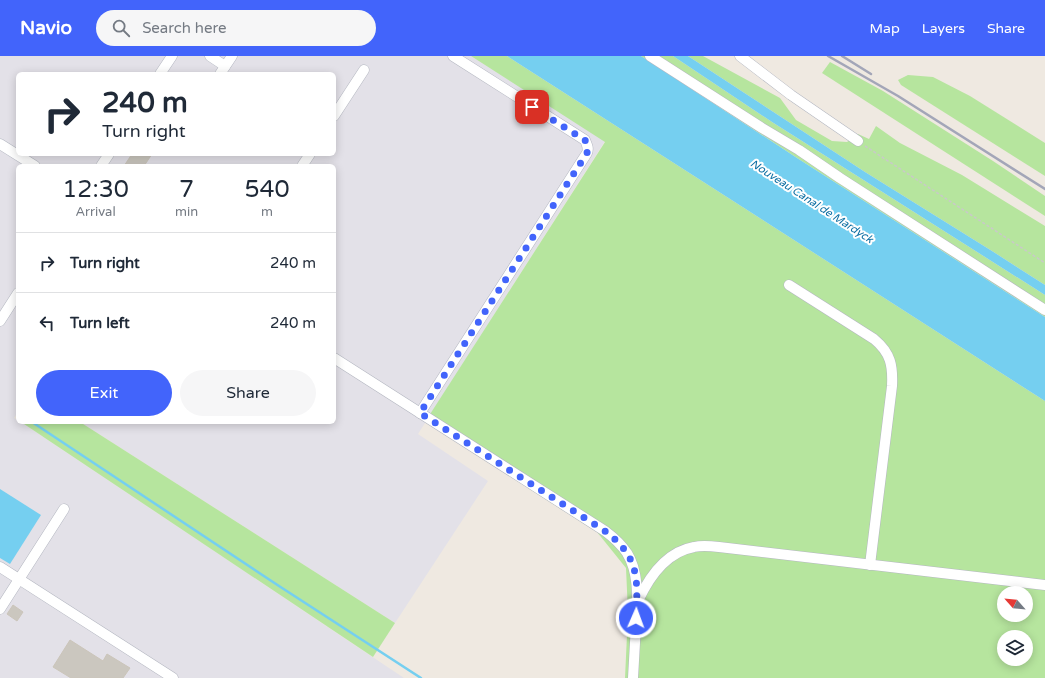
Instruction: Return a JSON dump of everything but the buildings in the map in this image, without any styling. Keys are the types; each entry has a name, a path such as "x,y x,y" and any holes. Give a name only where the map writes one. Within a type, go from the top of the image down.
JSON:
{"street":[{"path":"161,72 172,56"},
{"path":"210,56 223,70 232,56"},
{"path":"424,416 588,150 585,140 453,56"},
{"path":"650,56 1045,310"},
{"path":"740,56 791,95 858,141"},
{"path":"336,113 364,70"},
{"path":"0,144 16,154"},
{"path":"19,156 32,164"},
{"path":"789,285 874,340 883,348 891,362 892,386 870,565"},
{"path":"0,321 16,296"},
{"path":"336,359 598,527 613,537 627,552 633,564 636,578 637,602 633,678"},
{"path":"0,609 64,509"},
{"path":"637,602 649,579 658,567 676,554 696,546 719,547 1045,585"},
{"path":"0,567 173,678"}],"path":[{"path":"858,141 1045,263"}],"shaded area":[{"path":"0,56 471,56 605,141 418,434 488,481 395,623 83,424 336,424 336,164 16,164 16,415 14,418 16,419 16,424 24,424 404,678 0,678"}],"green space":[{"path":"471,56 507,56 1045,401 1045,678 625,678 628,613 626,568 597,532 425,422 605,142"},
{"path":"641,56 673,56 772,122 1045,295 1045,317 797,158"},
{"path":"688,56 703,56 780,98 796,120 832,141 847,142 858,134 869,139 876,126 900,143 962,175 1045,226 1045,285 865,172"},
{"path":"830,62 883,91 1045,196 1045,216 822,73"},
{"path":"908,75 933,77 970,96 1045,143 1045,176 901,85 898,80"},
{"path":"24,424 83,424 395,623 373,657"}],"water":[{"name":"Nouveau Canal de Mardyck","path":"507,56 641,56 1045,317 1045,401"},
{"path":"673,56 688,56 865,172 1045,285 1045,295 772,122"},
{"path":"0,489 41,515 10,564 0,558"}],"waterway":[{"path":"35,424 279,586 421,678"}],"railway":[{"path":"828,56 898,96 1045,189"},
{"path":"842,56 871,74"}],"route":[{"path":"532,107 585,140 588,147 587,153 420,413 613,537 627,552 633,564 637,586 636,618"}]}
